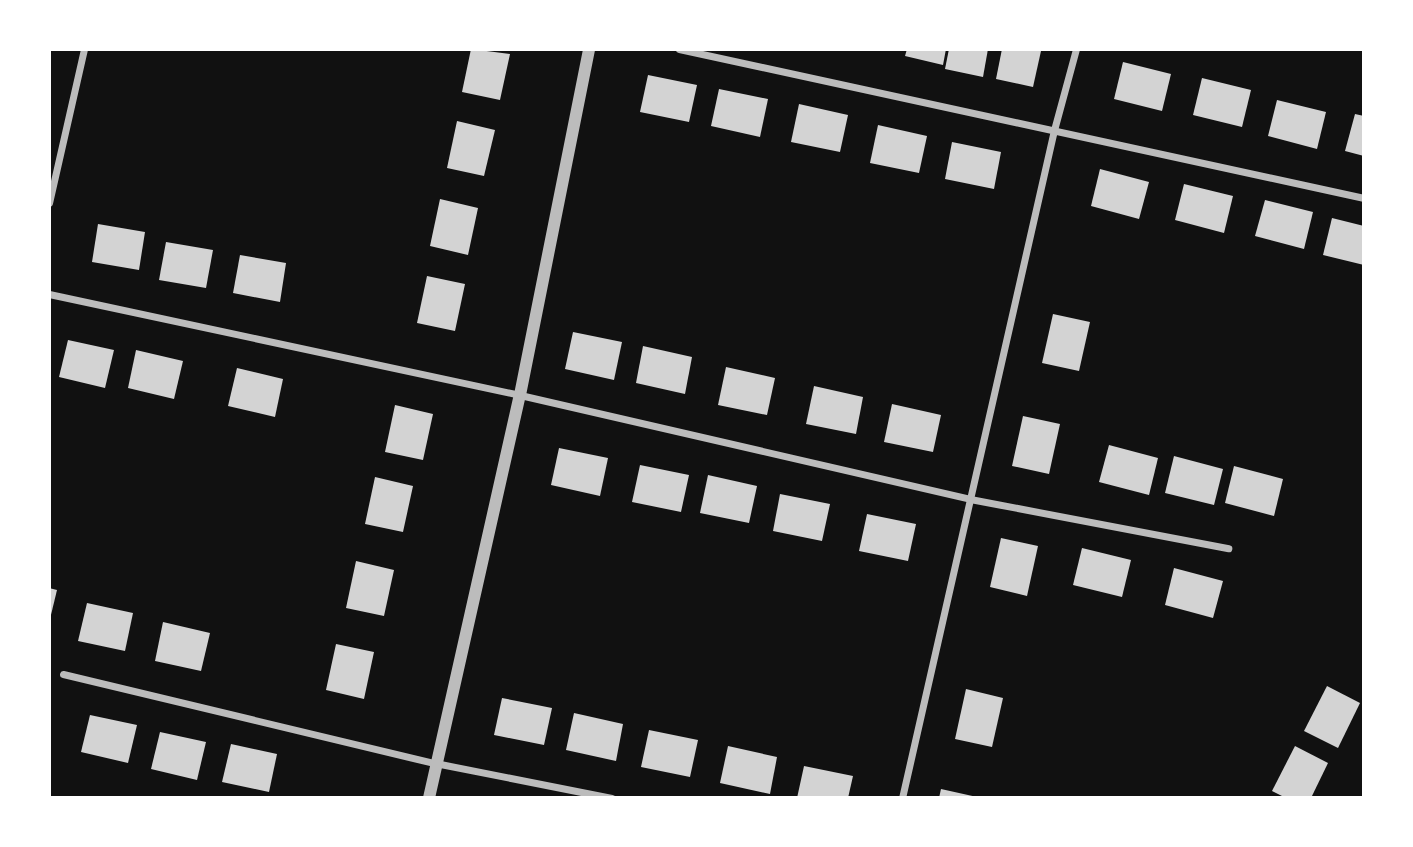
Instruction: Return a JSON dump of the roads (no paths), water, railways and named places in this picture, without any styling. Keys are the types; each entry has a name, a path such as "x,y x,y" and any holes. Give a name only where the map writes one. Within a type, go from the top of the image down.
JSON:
{"street":[{"path":"49,203 84,49"},
{"path":"429,798 520,395 589,49"},
{"path":"679,49 1364,198"},
{"path":"902,798 1054,130 1076,49"},
{"path":"49,294 520,395 970,499 1228,548"},
{"path":"63,674 436,763 612,798"}]}
